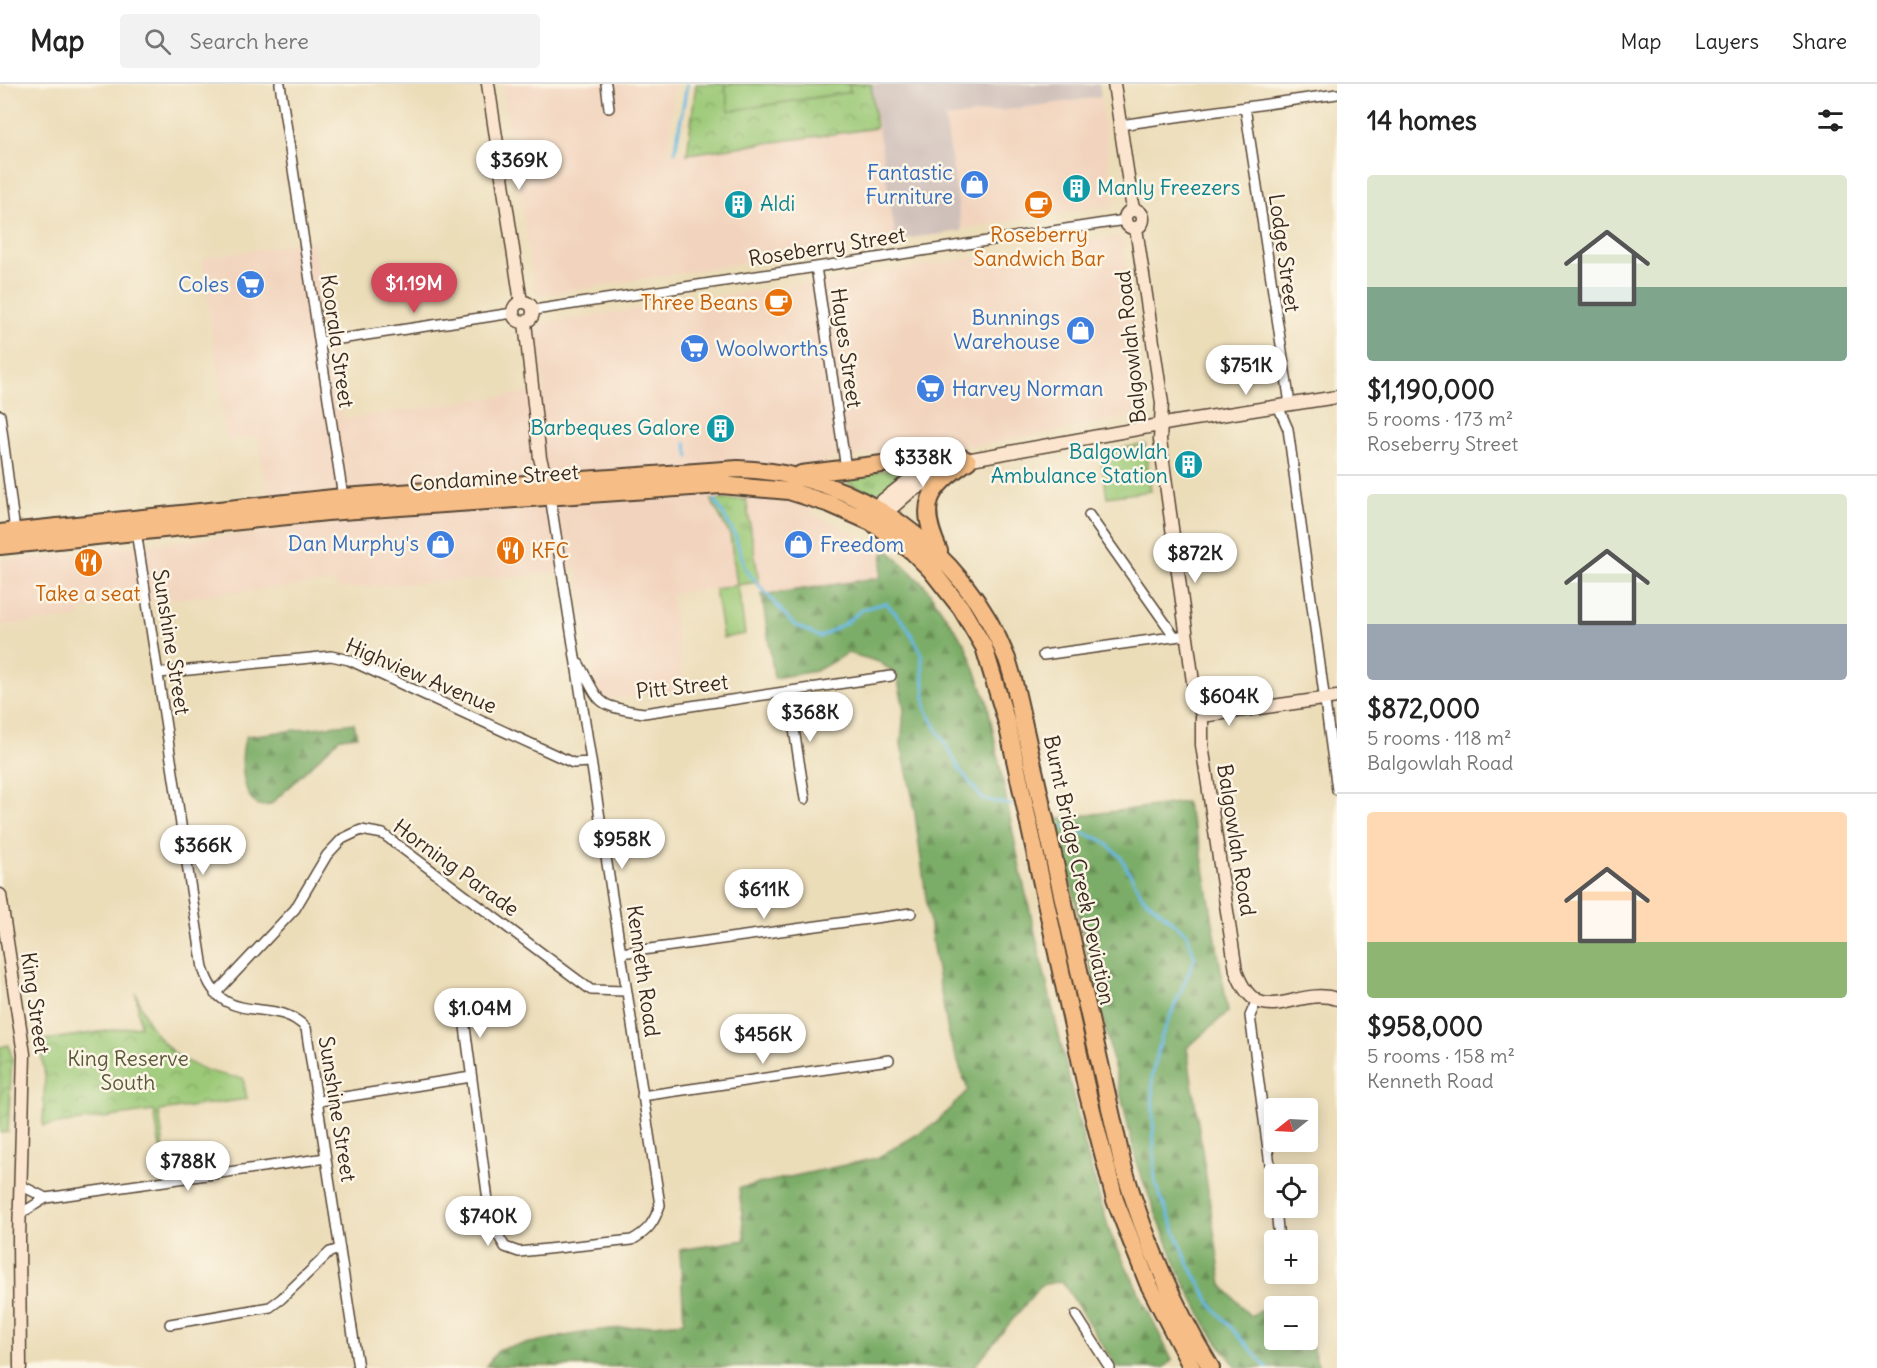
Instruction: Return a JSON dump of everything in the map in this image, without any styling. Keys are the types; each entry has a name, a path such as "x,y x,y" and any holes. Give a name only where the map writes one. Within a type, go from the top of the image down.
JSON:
{"highway":[{"path":"788,475 956,455 968,461 942,479 927,503 927,519 942,558"},
{"name":"Condamine Street","path":"0,546 549,489 707,478 744,469 788,475"},
{"name":"Burnt Bridge Creek Deviation","path":"788,475 832,488 925,541 942,558 980,606 1007,659 1123,1166 1146,1237 1165,1281 1211,1368"},
{"name":"Condamine Street","path":"707,478 743,486 789,491 830,504 877,514"},
{"name":"Condamine Street","path":"8,532 343,497 549,489"},
{"name":"Burnt Bridge Creek Deviation","path":"877,514 931,570 962,608 984,647 1007,723 1087,1091 1115,1200 1148,1283 1192,1368"}],"street":[{"name":"Koorala Street","path":"280,84 343,497"},
{"path":"488,84 521,302"},
{"path":"606,84 609,108"},
{"path":"1114,84 1133,210"},
{"path":"1120,124 1337,94"},
{"name":"Lodge Street","path":"1245,107 1284,405 1331,697 1337,790"},
{"path":"1133,210 1143,216 1141,225 1136,228 1128,226 1125,220 1126,214 1133,210"},
{"name":"Roseberry Street","path":"534,310 1125,220"},
{"name":"Balgowlah Road","path":"1136,228 1162,403 1160,444 1181,636 1202,716 1202,745 1236,971 1241,986 1256,1002"},
{"name":"Hayes Street","path":"816,267 846,469"},
{"path":"521,302 530,304 534,310 532,317 525,322 517,320 513,312 515,306 521,302"},
{"path":"320,342 513,312"},
{"name":"Kenneth Road","path":"471,1077 491,1223 505,1247 519,1252 632,1240 645,1233 655,1222 660,1205 549,489 540,458 525,322"},
{"path":"877,514 943,472 968,461 1161,424 1337,397"},
{"path":"0,415 8,532"},
{"path":"1043,655 1181,636 1089,515"},
{"name":"Sunshine Street","path":"136,531 203,968 215,994 234,1005 290,1016 300,1022 309,1037 358,1368"},
{"name":"Highview Avenue","path":"159,673 331,656 349,660 573,763 591,762"},
{"name":"Pitt Street","path":"575,657 594,696 606,705 644,713 891,676"},
{"path":"788,691 805,799"},
{"path":"1202,716 1331,697"},
{"name":"Horning Parade","path":"215,994 295,909 335,846 351,833 361,830 383,834 591,990 626,991"},
{"name":"King Street","path":"0,895 24,1054 20,1185 20,1368"},
{"path":"621,953 911,913"},
{"path":"1270,1164 1250,1016 1256,1002 1271,1005 1319,997 1337,999"},
{"path":"319,1101 471,1077 462,1004"},
{"path":"642,1096 889,1060"},
{"path":"20,1214 46,1198 326,1158"},
{"path":"20,1185 46,1198"},
{"path":"170,1324 270,1307 330,1252 340,1249"},
{"path":"1076,1315 1110,1368"}],"shaded area":[{"path":"502,84 674,84 669,153 1101,97 1114,205 541,295 535,290"},
{"path":"871,84 1099,84 1101,97 945,118 962,231 896,240"},
{"path":"1118,236 1123,242 1148,408 1143,414 994,443 828,458 810,513 847,530 883,554 880,578 762,595 759,582 671,594 685,689 603,700 596,692 577,568 549,574 341,589 333,582 84,608 79,617 0,626 0,561 271,531 258,436 227,441 202,258 313,241 344,419 544,390 537,329 544,323"}],"green space":[{"path":"696,84 871,84 876,128 687,154"},
{"path":"725,84 849,84 850,92 729,111"},
{"path":"1145,444 1151,491 1107,497 1100,452"},
{"path":"921,464 921,468 877,498 840,478"},
{"path":"746,499 759,582 737,585 730,535 711,500"},
{"path":"889,551 925,586 965,644 987,701 1021,873 1085,1147 1110,1233 1172,1360 1164,1368 1117,1368 1062,1281 1041,1285 973,1368 486,1366 499,1349 592,1331 684,1322 680,1250 745,1240 739,1188 877,1158 935,1124 968,1090 949,1037 932,942 913,799 901,745 904,709 897,675 879,662 848,653 816,671 774,678 762,595 880,578 883,554"},
{"path":"738,585 745,634 723,638 715,589"},
{"path":"354,723 357,736 340,738 271,804 261,806 253,801 247,792 242,766 244,743 247,736"},
{"path":"1185,802 1200,844 1228,1012 1187,1048 1222,1285 1250,1316 1264,1309 1264,1350 1313,1350 1319,1368 1237,1368 1209,1330 1179,1272 1138,1168 1056,819"},
{"name":"King Reserve South","path":"136,993 152,1028 175,1054 205,1070 243,1078 247,1099 159,1111 166,1165 163,1165 154,1111 43,1126 45,1075 39,1041 140,1026"},
{"path":"9,1045 12,1059 8,1132 0,1133 0,1047"}],"waterway":[{"path":"675,152 687,84"},
{"path":"686,443 689,457"},
{"path":"715,500 735,535 745,569 793,624 820,637 844,624 863,609 886,603 906,625 921,652 926,709 960,770 983,799 1012,805"},
{"path":"1064,826 1102,840 1120,856 1143,897 1187,934 1195,958 1161,1038 1152,1077 1155,1183 1190,1267 1213,1307 1267,1368"}],"place":[{"name":"Fantastic Furniture","path":"974,185"},
{"name":"Manly Freezers","path":"1076,188"},
{"name":"Aldi","path":"739,204"},
{"name":"Roseberry Sandwich Bar","path":"1039,204"},
{"name":"Coles","path":"250,285"},
{"name":"Three Beans","path":"779,303"},
{"name":"Bunnings Warehouse","path":"1081,330"},
{"name":"Woolworths","path":"695,349"},
{"name":"Harvey Norman","path":"931,389"},
{"name":"Barbeques Galore","path":"721,428"},
{"name":"Balgowlah Ambulance Station","path":"1189,464"},
{"name":"Dan Murphy's","path":"440,544"},
{"name":"Freedom","path":"799,545"},
{"name":"KFC","path":"510,551"},
{"name":"Take a seat","path":"88,563"}]}
